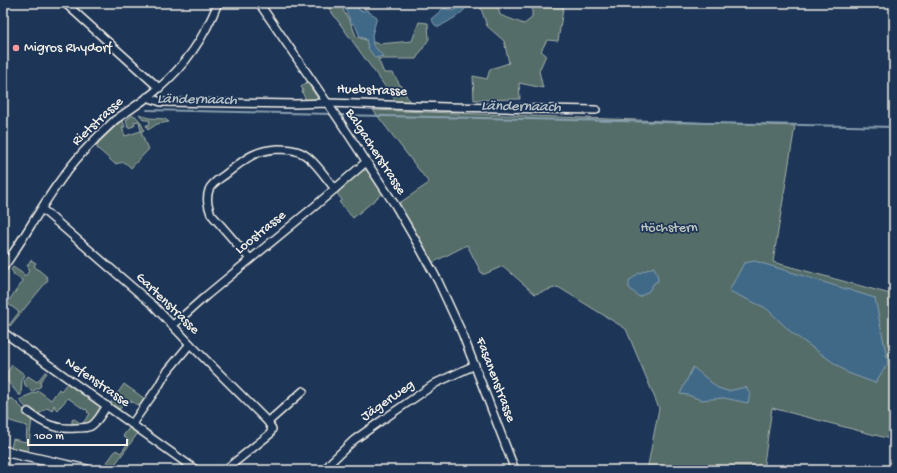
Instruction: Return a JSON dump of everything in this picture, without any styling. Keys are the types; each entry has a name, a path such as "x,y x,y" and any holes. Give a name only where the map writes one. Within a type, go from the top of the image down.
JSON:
{"main road":[{"path":"3,452 87,470"}],"street":[{"path":"65,3 160,88"},
{"name":"Rietstrasse","path":"3,268 63,176 82,153 114,121 160,88 181,65 192,52 205,32 218,3"},
{"name":"Balgacherstrasse","path":"259,3 395,204 448,301"},
{"name":"Huebstrasse","path":"147,97 161,102 596,110"},
{"path":"250,259 212,214 208,207 207,199 209,189 217,181 250,156 268,150 284,149 297,151 308,157 335,189"},
{"name":"Loostrasse","path":"173,326 366,162"},
{"name":"Gartenstrasse","path":"42,209 154,306 268,422"},
{"name":"Fasanenstrasse","path":"448,301 475,365 515,470"},
{"name":"Nefenstrasse","path":"3,332 196,470"},
{"path":"132,424 166,373 190,344"},
{"name":"Jägerweg","path":"325,470 332,461 354,440 372,427 436,383 475,365"},
{"path":"225,470 270,434 272,429 268,422 303,391"},
{"path":"28,412 50,426 62,429 85,428 95,423 107,406"}],"green space":[{"path":"325,3 341,3 356,36 379,44 412,41 419,22 428,23 429,39 416,59 378,59 384,73 393,73 410,102 397,103"},
{"path":"479,3 497,3 500,15 524,24 532,18 532,3 564,3 558,41 547,40 541,51 546,55 539,71 543,88 519,83 520,99 474,100 473,76 487,79 490,69 509,63 504,41 487,26"},
{"path":"307,82 319,100 307,101 305,99 301,87"},
{"name":"Höchstern","path":"373,110 795,126 773,262 894,295 894,440 772,408 763,470 647,470 659,408 626,329 558,287 535,294 503,266 482,274 467,245 432,263 418,236 398,204 429,183"},
{"path":"139,114 149,118 165,119 169,122 157,124 148,130 146,125 149,125 150,121 144,120"},
{"path":"133,115 139,119 144,130 141,132 149,149 131,168 124,163 115,164 97,148 98,143 121,121 123,121 125,127 122,127 125,136 141,131 139,121 134,122 134,126 128,128 126,120"},
{"path":"362,170 367,170 383,193 353,218 339,202 342,200 336,192"},
{"path":"31,260 36,263 34,266 46,276 48,280 10,326 9,325 19,312 7,303 23,281 14,275 11,270 13,267 25,275 25,277 29,271 27,269 29,267 27,266"},
{"path":"12,365 24,374 22,379 21,395 19,395 8,382 8,371"},
{"path":"45,372 47,373 40,382 41,386 32,392 25,385 24,381 28,376 37,382"},
{"path":"67,383 101,407 99,413 89,423 72,426 72,420 74,419 82,424 90,414 86,409 85,410 68,398 57,410 54,405 52,411 47,408 38,414 32,413 19,400 39,391 51,400 59,389 61,391"},
{"path":"124,384 145,399 141,407 127,399 120,409 110,404"},
{"path":"3,398 13,399 32,418 28,452 11,448 13,439 26,442 27,426 10,421 3,413"},
{"path":"129,428 138,433 113,467 105,465 116,450 121,453 129,441 123,436"}],"water":[{"path":"343,3 353,3 359,10 367,10 377,17 372,35 373,45 383,56 375,58 368,48 366,39 360,37 356,27 353,23 351,24"},
{"path":"461,3 467,3 468,5 455,18 439,27 435,25 431,19 444,8 454,11"},
{"path":"755,261 875,298 888,363 875,383 848,373 792,333 766,308 729,291 744,263"},
{"path":"654,267 658,281 654,283 649,291 639,297 629,288 629,281 639,273"},
{"path":"693,367 718,388 728,391 746,387 750,394 748,403 724,398 701,400 688,395 680,394"}],"waterway":[{"name":"Ländernaach","path":"147,110 333,114"},
{"name":"Ländernaach","path":"337,115 894,127"}],"place":[{"name":"Migros Rhydorf","path":"16,48"}]}
